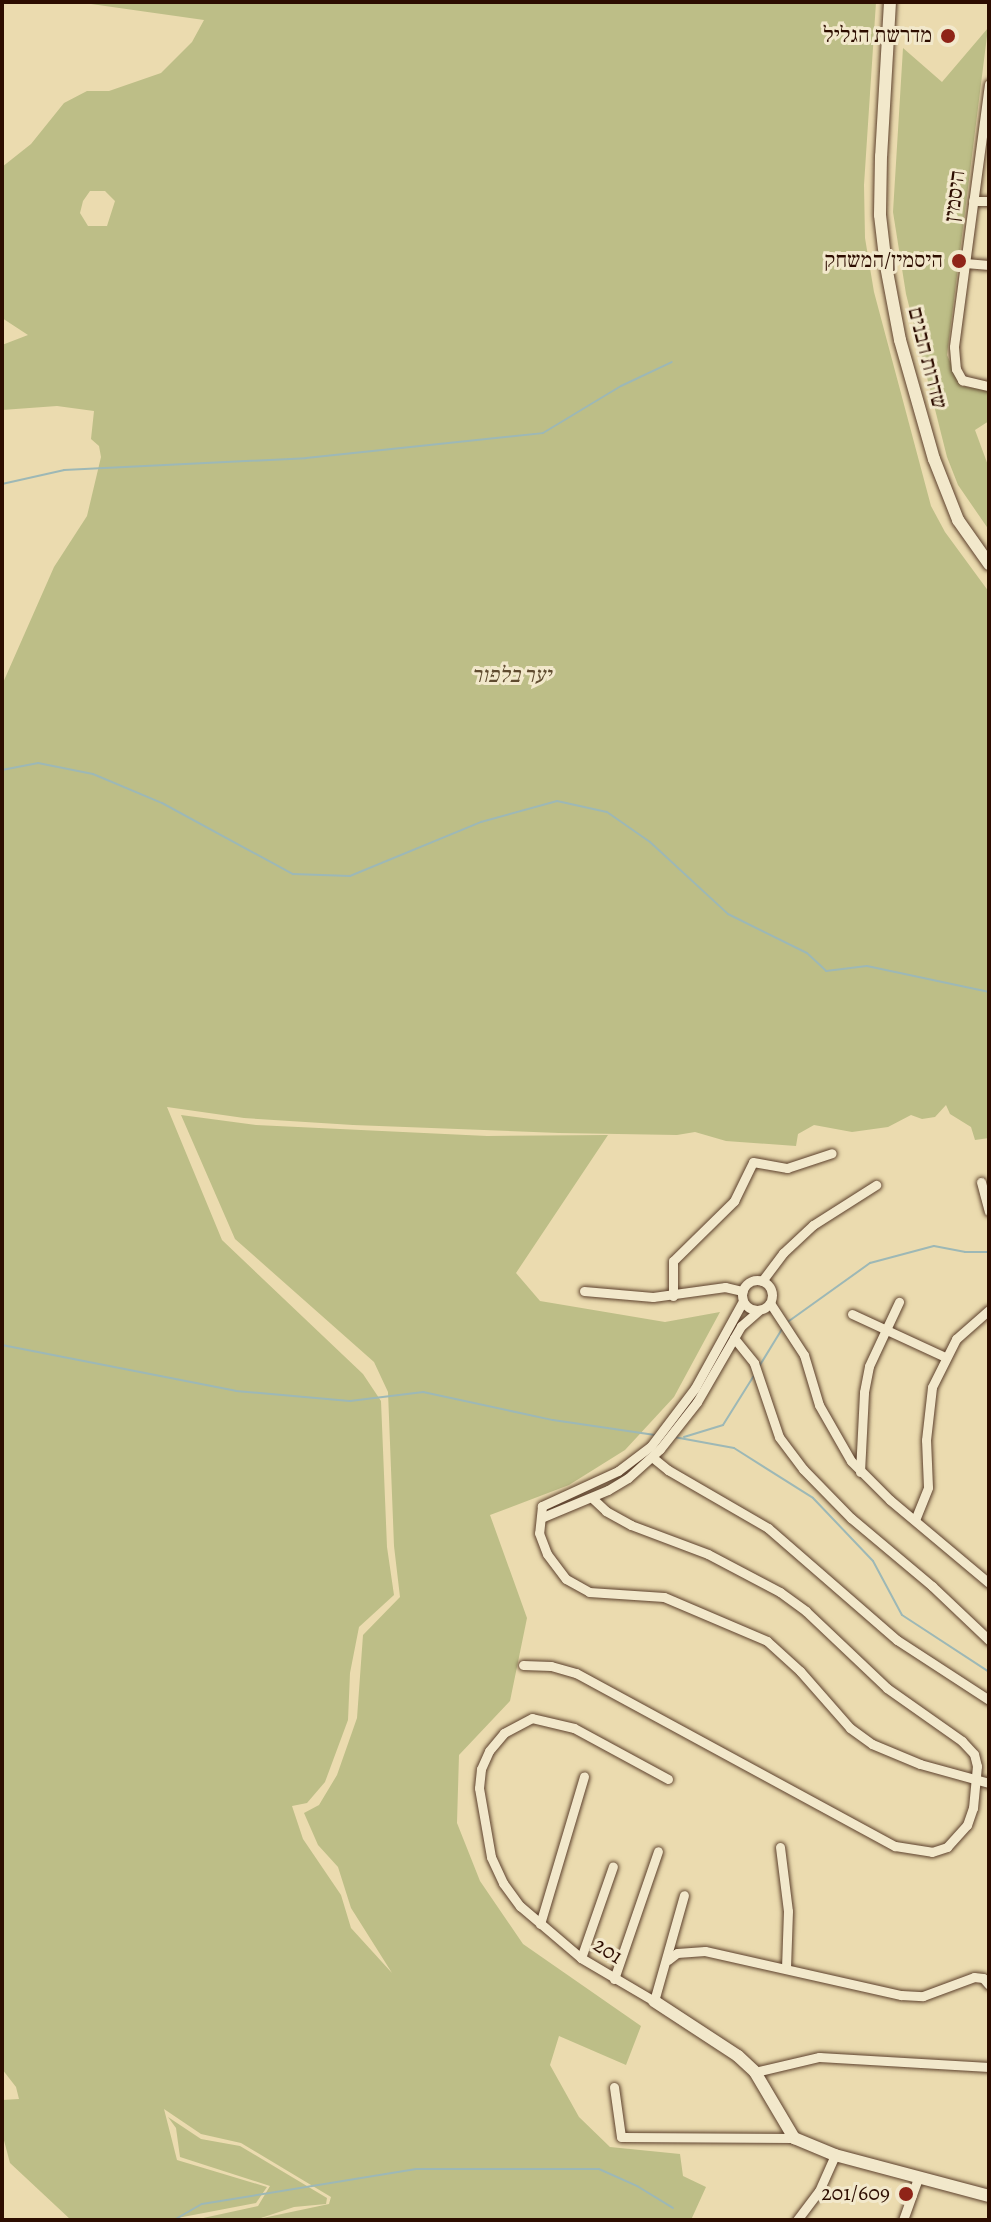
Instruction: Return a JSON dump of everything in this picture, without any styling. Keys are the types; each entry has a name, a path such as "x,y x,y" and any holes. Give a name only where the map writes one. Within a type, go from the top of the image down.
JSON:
{"main road":[{"name":"שדרות הבנים","path":"890,2 880,215 886,266 903,353 934,459 958,520 989,564"},
{"name":"201","path":"654,2001 693,2023 755,2072 794,2138"},
{"path":"794,2138 835,2155 989,2196"}],"street":[{"name":"היסמין","path":"988,90 954,347 956,369 962,380 989,386"},
{"path":"973,201 989,201"},
{"path":"965,263 989,265"},
{"path":"673,1296 673,1261 734,1201 753,1162 787,1168 832,1153"},
{"path":"981,1182 989,1211"},
{"path":"762,1281 783,1253 813,1225 876,1185"},
{"path":"681,1416 743,1296 753,1281 762,1281 772,1291 770,1303 804,1355 831,1431 860,1472 989,1583"},
{"path":"584,1291 673,1296 725,1287 743,1296 750,1309 758,1311"},
{"path":"860,1472 864,1392 869,1366 899,1302"},
{"path":"543,1511 592,1498 628,1478 681,1416 749,1317 770,1303"},
{"path":"915,1520 928,1487 926,1440 930,1398 945,1357 956,1339 989,1310"},
{"path":"852,1314 945,1357"},
{"path":"734,1338 754,1363 779,1437 803,1469 851,1518 932,1586 989,1640"},
{"path":"543,1511 654,1451"},
{"path":"654,1451 668,1470 768,1528 897,1640 989,1700"},
{"path":"523,1665 551,1666 576,1673 895,1846 932,1852 947,1847 958,1837 973,1808 974,1754 962,1741 887,1688 806,1611 780,1592 708,1554 631,1525 606,1511 592,1498"},
{"path":"543,1511 539,1533 547,1554 555,1568 577,1587 600,1595 637,1593 664,1597 734,1624 783,1652 850,1728 872,1744 899,1757 989,1783"},
{"name":"201","path":"654,2001 581,1958 520,1906 503,1883 484,1825 481,1769 504,1733 532,1718 574,1728 668,1779"},
{"path":"540,1924 584,1776"},
{"path":"780,1847 788,1911 786,1968"},
{"path":"614,1979 658,1851"},
{"path":"581,1958 613,1866"},
{"path":"654,2001 684,1895"},
{"path":"668,1960 677,1953 705,1951 901,1995 923,1996 974,1977 983,1978 989,1985"},
{"path":"755,2072 819,2057 989,2067"},
{"path":"614,2087 621,2137 794,2138"},
{"path":"797,2220 819,2191 835,2155"},
{"path":"903,2220 918,2178"}],"green space":[{"name":"יער בלפור","path":"77,2 876,2 864,185 865,238 874,292 931,506 945,532 989,592 989,1138 975,1140 971,1127 950,1114 946,1105 935,1117 922,1119 911,1115 888,1127 852,1132 814,1125 798,1134 796,1146 726,1141 695,1132 677,1135 559,1133 353,1125 244,1118 167,1107 222,1240 363,1374 381,1401 387,1547 394,1595 359,1627 350,1673 348,1720 325,1782 307,1803 292,1806 303,1839 341,1895 351,1928 392,1973 351,1908 338,1867 318,1845 304,1813 319,1805 337,1775 357,1718 363,1635 400,1597 394,1546 388,1392 374,1362 235,1239 181,1115 256,1125 487,1136 608,1135 516,1273 540,1301 665,1322 720,1312 674,1397 625,1450 569,1485 490,1515 527,1618 510,1701 459,1755 457,1823 480,1881 523,1944 641,2026 626,2065 559,2036 550,2065 579,2117 610,2147 680,2154 683,2176 706,2187 691,2220 194,2220 258,2206 270,2186 180,2157 176,2128 168,2117 201,2139 240,2146 327,2198 326,2204 294,2207 258,2219 329,2204 331,2197 241,2143 201,2134 164,2109 177,2160 267,2187 256,2203 167,2220 71,2220 10,2163 2,2133 2,2100 19,2099 16,2087 2,2069 2,685 54,567 87,516 101,457 99,446 91,439 94,411 57,406 2,410 2,345 28,335 2,318 2,167 31,144 64,103 87,91 109,91 161,73 192,42 204,20","holes":["90,191 105,191 115,201 107,226 88,226 80,213"]},
{"path":"988,28 947,355 961,386 989,391 989,421 975,430 989,468 989,530 958,485 947,457 906,294 893,212 903,48 942,82"}],"waterway":[{"path":"362,2 380,2"},
{"path":"2,484 64,470 306,458 543,433 621,386 672,362"},
{"path":"2,770 38,763 93,774 162,803 293,874 350,876 481,822 557,801 607,812 650,842 728,914 807,953 826,971 867,966 989,992"},
{"path":"789,1321 870,1263 934,1246 965,1252 989,1252"},
{"path":"760,1365 782,1329"},
{"path":"2,1345 236,1391 350,1401 423,1392 553,1420 655,1435"},
{"path":"684,1437 723,1425 753,1377"},
{"path":"674,1437 734,1448 813,1498 873,1561 902,1615 989,1672"},
{"path":"174,2220 202,2204 416,2169 599,2169 637,2186 673,2208"}],"place":[{"name":"מדרשת הגליל","path":"948,36"},
{"name":"היסמין/המשחק","path":"959,261"},
{"name":"201/609","path":"906,2194"}]}
